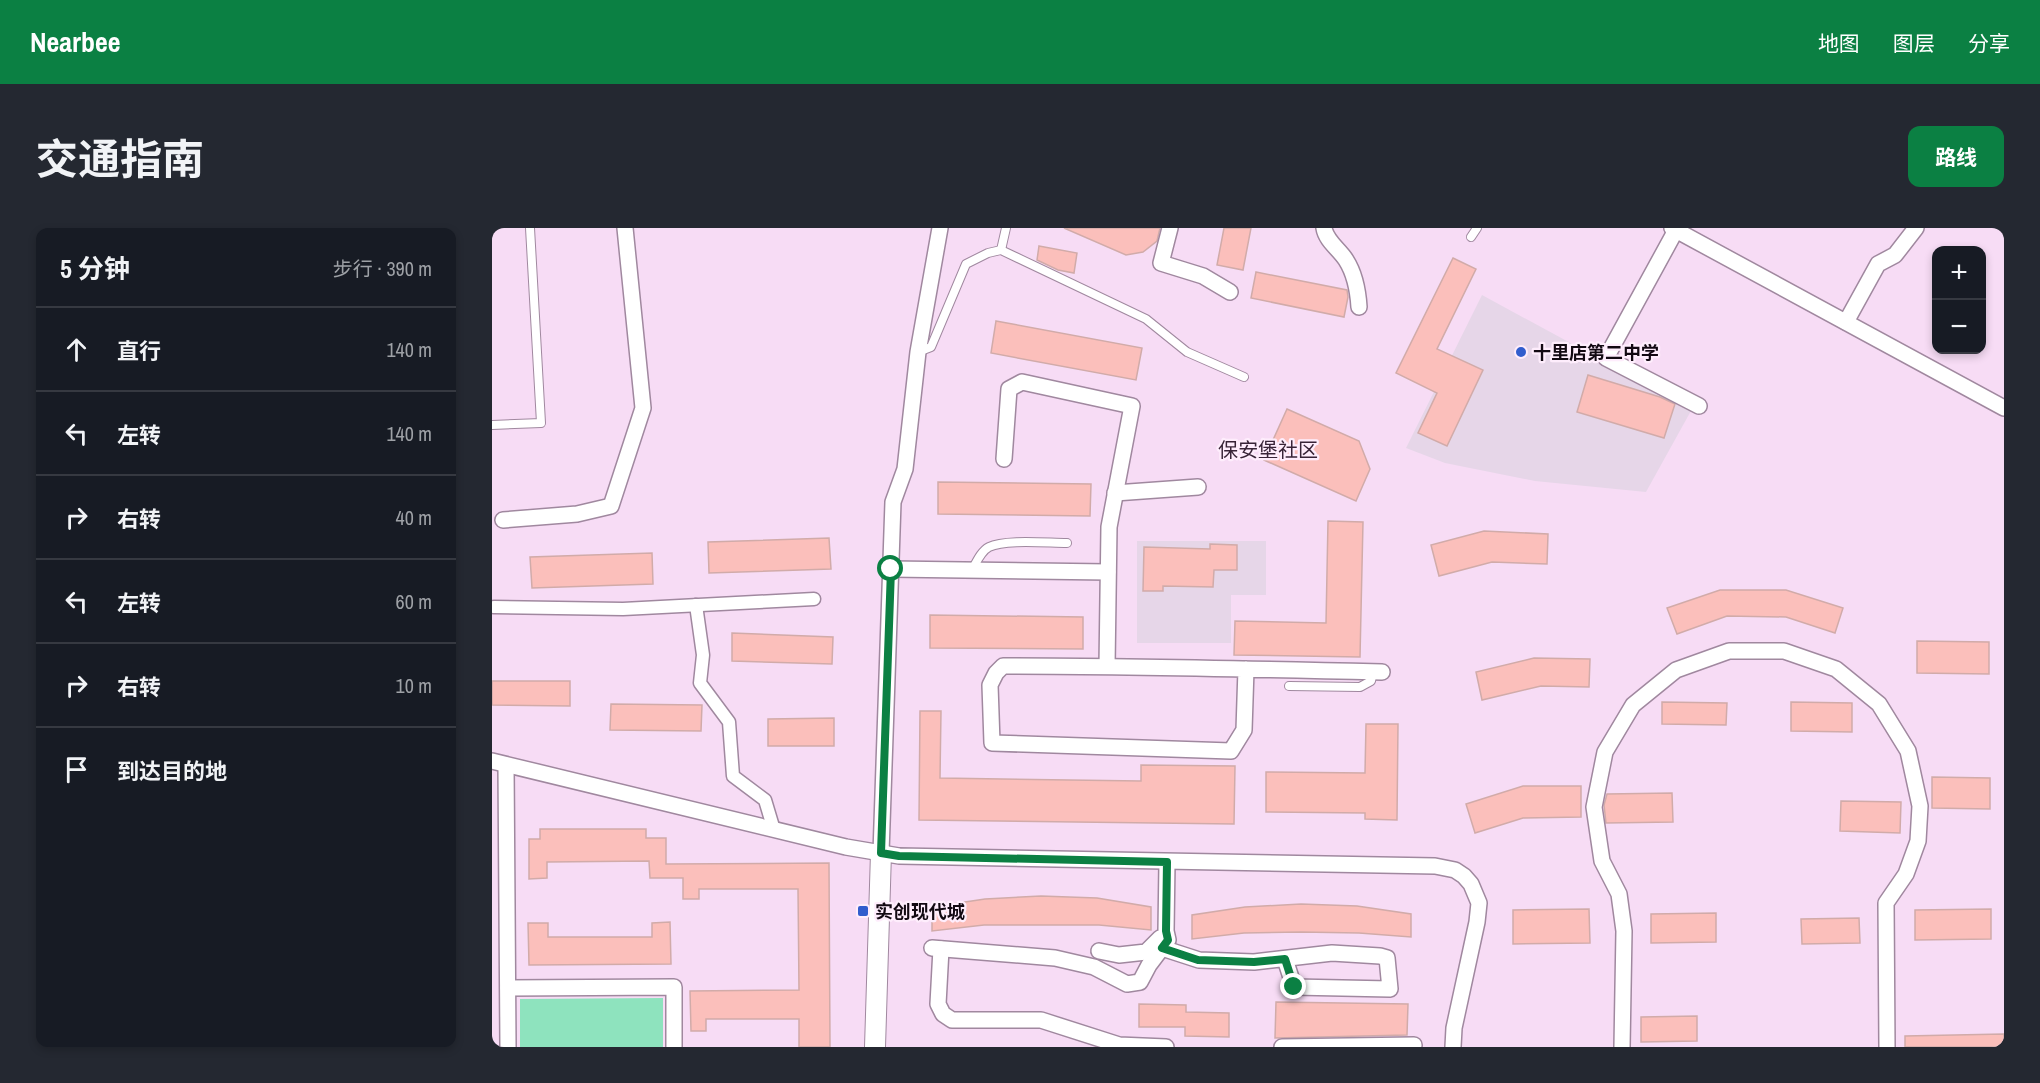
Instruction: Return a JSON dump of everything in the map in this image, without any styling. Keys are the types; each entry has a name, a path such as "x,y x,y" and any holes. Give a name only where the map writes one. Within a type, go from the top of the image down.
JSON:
{"street":[{"path":"503,520 577,514 611,506 643,408 625,228"},
{"path":"875,1047 893,502 905,469 918,352 940,228"},
{"path":"1170,228 1161,263 1203,276 1230,292"},
{"path":"1324,228 1325,234 1347,261 1357,286 1359,307"},
{"path":"1845,322 1878,264 1895,255 1916,228"},
{"path":"1699,406 1606,358 1674,229 2004,408"},
{"path":"1004,459 1009,389 1022,382 1131,406 1109,528 1107,666"},
{"path":"1115,493 1198,487"},
{"path":"891,569 1108,572"},
{"path":"494,607 623,609 814,599"},
{"path":"696,604 703,655 700,683 729,722 733,776 765,800 774,830"},
{"path":"1622,1047 1624,931 1619,894 1602,861 1594,807 1605,752 1634,705 1676,670 1728,651 1784,651 1836,669 1880,704 1908,752 1920,806 1918,841 1906,874 1886,903 1887,1047"},
{"path":"1246,669 1244,730 1231,751 992,744 990,685 996,673 1004,666 1107,666 1246,669 1378,672"},
{"path":"508,1047 508,988 499,763 846,847 899,856 1435,866 1455,870 1471,884 1479,903 1454,1028 1453,1047"},
{"path":"1166,1047 1082,1041 1041,1020 952,1020 943,1014 938,1004 936,948 1054,958 1094,967 1127,984 1140,982 1149,965 1168,940 1166,931 1167,862"},
{"path":"1099,951 1119,955 1146,952 1166,931"},
{"path":"1162,948 1198,960 1254,962 1332,953 1380,956 1387,958 1389,989 1294,987 1285,959"},
{"path":"508,988 674,987 674,1047"},
{"path":"1282,1047 1414,1045"}],"lane":[{"path":"492,424 541,423 530,228"},
{"path":"1001,250 1006,228"},
{"path":"1471,237 1477,228"},
{"path":"918,352 931,347 966,264 988,253 1001,250 1146,319 1187,352 1244,376"},
{"path":"972,570 982,552 989,547 1005,543 1066,543"},
{"path":"1289,686 1360,687 1371,681 1378,672"}],"shaded area":[{"name":"十里店第二中学","path":"1482,295 1692,409 1646,492 1535,481 1445,463 1406,448"},
{"path":"1137,541 1266,541 1266,595 1231,595 1231,643 1137,643"}],"green space":[{"path":"663,998 663,1047 520,1047 520,999"}],"building":[{"path":"1064,228 1160,228 1157,241 1143,252 1126,255"},
{"path":"1224,228 1251,228 1243,270 1217,265"},
{"path":"1039,246 1077,253 1074,273 1058,270 1037,260"},
{"path":"1453,258 1476,269 1437,349 1483,370 1447,446 1418,433 1437,393 1396,373"},
{"path":"1256,272 1347,290 1344,317 1251,298"},
{"path":"996,321 1142,348 1136,380 991,353"},
{"path":"1588,375 1660,397 1675,404 1664,438 1577,412"},
{"path":"1287,409 1359,441 1370,469 1356,501 1264,460"},
{"path":"938,482 1091,484 1090,516 938,514"},
{"path":"1328,521 1363,522 1360,657 1234,655 1235,621 1326,623"},
{"path":"1484,531 1548,534 1547,564 1492,562 1439,576 1431,545"},
{"path":"829,538 831,569 709,573 708,542"},
{"path":"1210,544 1237,545 1237,570 1214,570 1213,587 1163,586 1163,591 1143,591 1144,547 1210,549"},
{"path":"652,553 653,584 532,588 530,557"},
{"path":"1720,590 1786,590 1843,608 1835,633 1786,617 1727,616 1677,634 1667,608"},
{"path":"930,615 1083,617 1083,649 930,648"},
{"path":"732,633 833,637 832,664 732,661"},
{"path":"1917,641 1989,642 1989,674 1917,673"},
{"path":"1534,658 1590,659 1589,687 1541,686 1482,700 1476,672"},
{"path":"492,681 570,681 570,706 492,705"},
{"path":"1662,702 1727,703 1726,725 1662,724"},
{"path":"1791,702 1852,703 1852,732 1791,731"},
{"path":"611,704 702,705 701,731 610,730"},
{"path":"920,711 941,711 940,778 1141,781 1141,765 1235,766 1234,824 919,820"},
{"path":"834,718 834,746 768,746 768,719"},
{"path":"1366,724 1398,724 1397,820 1365,819 1365,813 1266,812 1266,772 1365,773"},
{"path":"1932,777 1990,778 1990,809 1932,808"},
{"path":"1523,786 1581,786 1581,817 1523,818 1475,833 1466,804"},
{"path":"1672,793 1673,822 1606,823 1604,805 1607,794"},
{"path":"1841,801 1901,802 1900,833 1840,831"},
{"path":"540,829 646,829 646,838 666,838 666,864 829,863 830,1047 799,1047 799,1019 706,1019 706,1031 691,1031 690,991 799,990 798,889 699,889 699,899 683,899 683,878 650,878 649,861 547,862 547,878 529,879 529,839 540,839"},
{"path":"1041,896 1097,898 1151,907 1151,930 1099,925 984,925 932,931 932,907 985,899"},
{"path":"1301,904 1357,906 1411,914 1411,937 1301,932 1244,933 1192,939 1192,915 1245,907"},
{"path":"1589,909 1590,943 1513,944 1513,910"},
{"path":"1991,909 1991,939 1915,940 1915,910"},
{"path":"1716,913 1716,942 1651,943 1651,914"},
{"path":"1859,918 1860,943 1802,944 1801,919"},
{"path":"670,922 671,964 529,965 528,923 548,923 548,937 652,937 652,923"},
{"path":"1276,1002 1408,1004 1407,1035 1275,1038"},
{"path":"1139,1004 1186,1005 1186,1012 1229,1013 1229,1037 1185,1036 1185,1027 1139,1027"},
{"path":"1697,1016 1697,1041 1641,1042 1641,1017"},
{"path":"2004,1034 2004,1047 1905,1047 1905,1036"}],"place":[{"name":"十里店第二中学","path":"1521,352"},
{"name":"实创现代城","path":"863,911"}],"district":[{"name":"保安堡社区","path":"1268,449"}],"route":[{"path":"891,569 881,853 899,856 1167,862 1166,931 1168,940 1162,948 1198,960 1254,962 1285,959 1294,987"}]}
